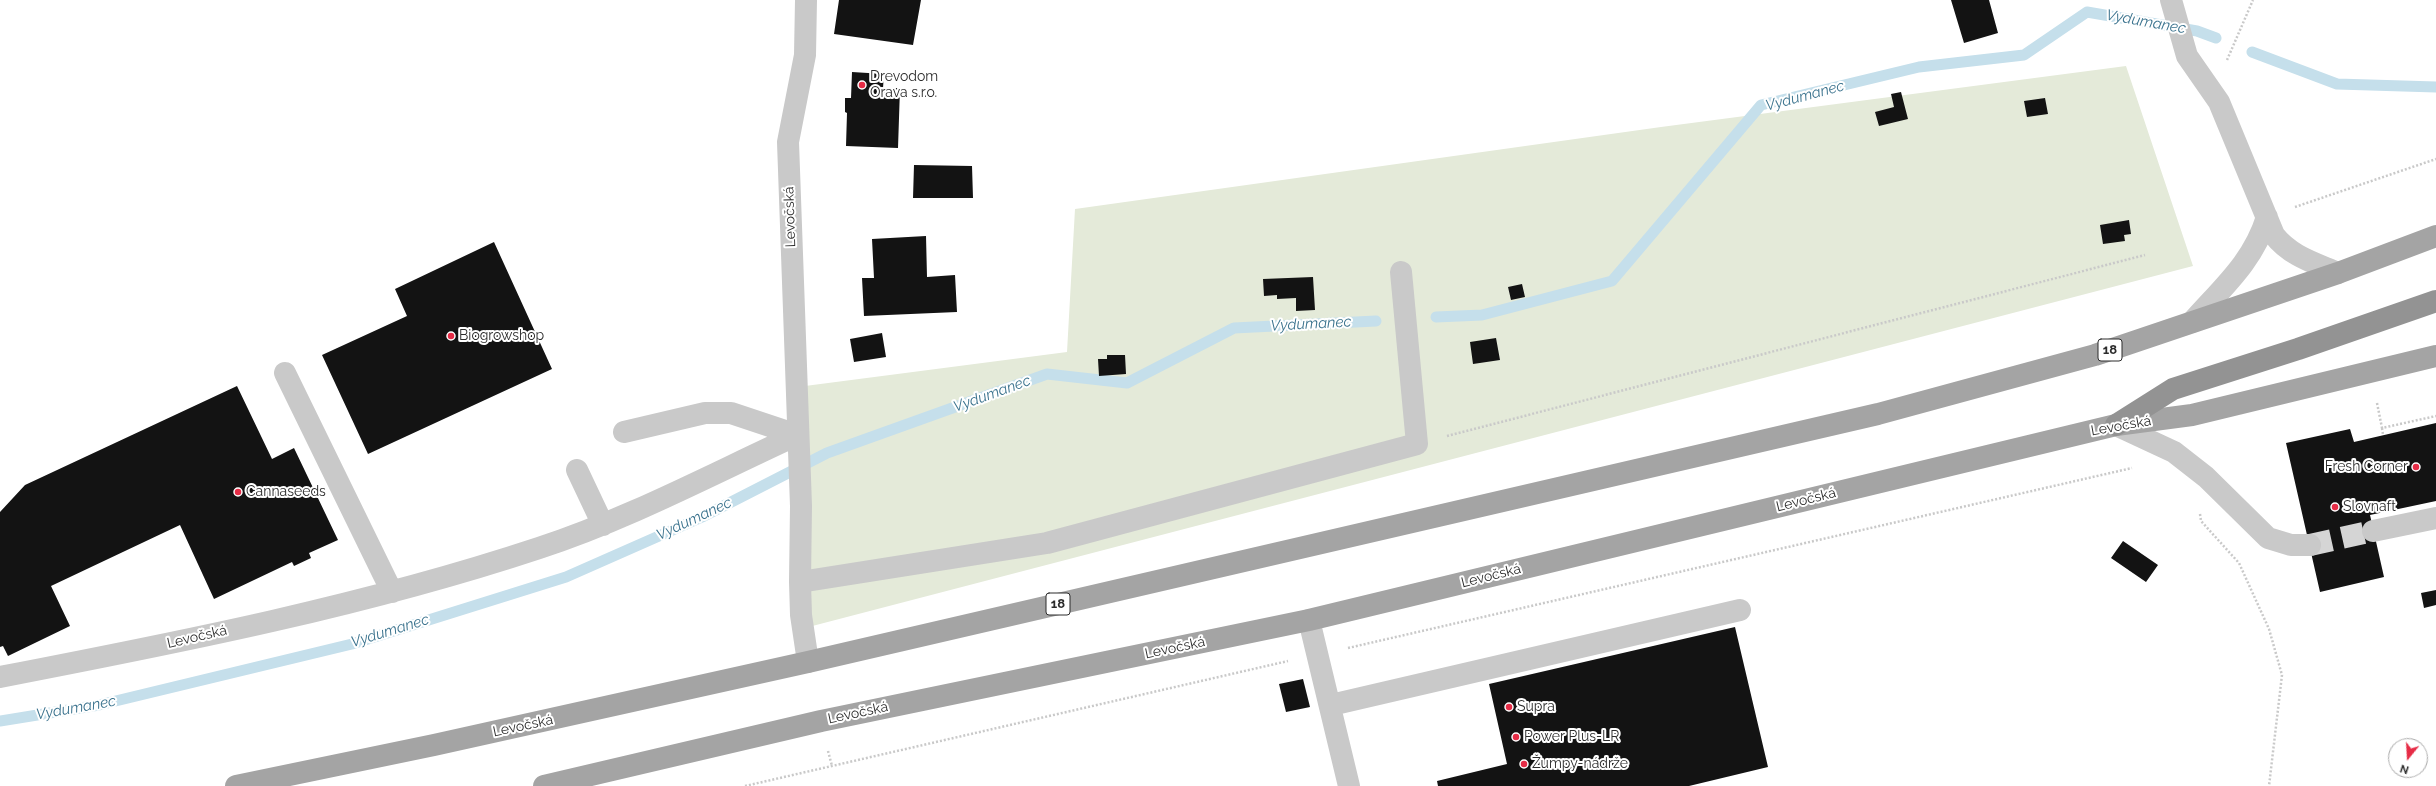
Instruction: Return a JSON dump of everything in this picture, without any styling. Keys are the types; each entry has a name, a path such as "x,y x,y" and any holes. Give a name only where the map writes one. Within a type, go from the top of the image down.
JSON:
{"highway":[{"path":"2116,424 2173,389 2436,301"}],"main road":[{"name":"Levočská","path":"236,786 441,744 808,662 1878,414 2095,355 2338,273 2436,236"},
{"name":"Levočská","path":"544,786 821,721 1309,620 2116,424 2192,415 2436,356"}],"street":[{"name":"Levočská","path":"806,0 804,55 788,142 797,441 801,506 800,582 802,615 808,662"},
{"path":"2173,3 2187,56 2218,102 2274,235 2282,245 2294,254 2338,273"},
{"path":"2192,322 2252,253 2267,217"},
{"path":"800,582 1047,543 1417,444 1401,272"},
{"path":"285,373 392,592"},
{"path":"624,432 698,414 731,412 797,441"},
{"path":"2116,424 2174,452 2206,477 2268,538 2291,545 2310,545"},
{"name":"Levočská","path":"0,677 135,651 392,592 539,548 603,525 797,441"},
{"path":"577,470 603,525"},
{"path":"2374,531 2436,518"},
{"path":"1331,705 1740,610"},
{"path":"1309,620 1319,654 1349,786"}],"path":[{"path":"2218,102 2221,74 2253,0"},
{"path":"2267,217 2436,159"},
{"path":"1417,444 2144,255"},
{"path":"2376,399 2383,435"},
{"path":"2382,428 2436,416"},
{"path":"745,786 2139,466"},
{"path":"2206,477 2199,499 2200,521 2239,563 2269,629 2282,675 2269,786"}],"green space":[{"path":"2126,66 2193,266 797,630 805,386 1067,352 1075,209 1661,127"}],"building":[{"path":"839,0 921,0 913,45 834,34"},
{"path":"1951,0 1989,0 1998,33 1964,43"},
{"path":"852,72 884,74 883,88 900,88 898,148 846,146 847,113 845,112 845,98 851,98"},
{"path":"1901,92 1908,119 1879,126 1875,112 1894,107 1891,94"},
{"path":"2045,98 2048,114 2027,117 2024,101"},
{"path":"914,165 972,166 973,198 913,198"},
{"path":"2129,220 2131,234 2124,235 2125,241 2103,244 2100,225"},
{"path":"926,236 927,277 955,275 957,312 864,316 862,278 874,278 872,239"},
{"name":"Biogrowshop","path":"494,242 552,369 368,454 322,355 407,316 395,289"},
{"path":"1313,277 1315,310 1296,311 1296,298 1277,299 1277,295 1264,296 1263,279"},
{"path":"1522,284 1525,297 1511,300 1508,287"},
{"path":"882,333 886,357 854,362 850,339"},
{"path":"1496,338 1500,360 1473,364 1470,342"},
{"path":"1107,355 1125,355 1126,374 1099,376 1098,359 1107,359"},
{"path":"237,386 272,459 294,448 338,540 309,553 311,558 294,566 292,562 214,599 180,525 51,586 70,626 8,656 3,646 0,647 0,512 25,485"},
{"path":"2436,423 2436,501 2370,515 2384,577 2320,592 2286,443 2350,429 2354,442"},
{"path":"2123,541 2158,565 2146,582 2111,558"},
{"path":"2436,590 2436,605 2424,608 2421,593"},
{"path":"1735,627 1768,767 1689,786 1438,786 1437,781 1507,764 1489,684"},
{"path":"1303,679 1310,707 1286,712 1279,684"}],"waterway":[{"name":"Vydumanec","path":"1436,317 1482,315 1612,281 1761,105 1919,67 2024,55 2087,12 2197,31 2216,38"},
{"name":"Vydumanec","path":"2252,52 2337,84 2436,87"},
{"name":"Vydumanec","path":"0,721 99,705 352,644 566,577 702,517 827,453 1047,374 1127,383 1234,328 1376,321"}],"tunnel":[{"path":"2310,545 2373,531"}],"place":[{"name":"Drevodom Orava s.r.o.","path":"862,85"},
{"name":"Biogrowshop","path":"451,336"},
{"name":"Fresh Corner","path":"2416,467"},
{"name":"Cannaseeds","path":"238,492"},
{"name":"Slovnaft","path":"2335,507"},
{"name":"Supra","path":"1509,707"},
{"name":"Power Plus-LR","path":"1516,737"},
{"name":"Žumpy-nádrže","path":"1524,764"}]}
